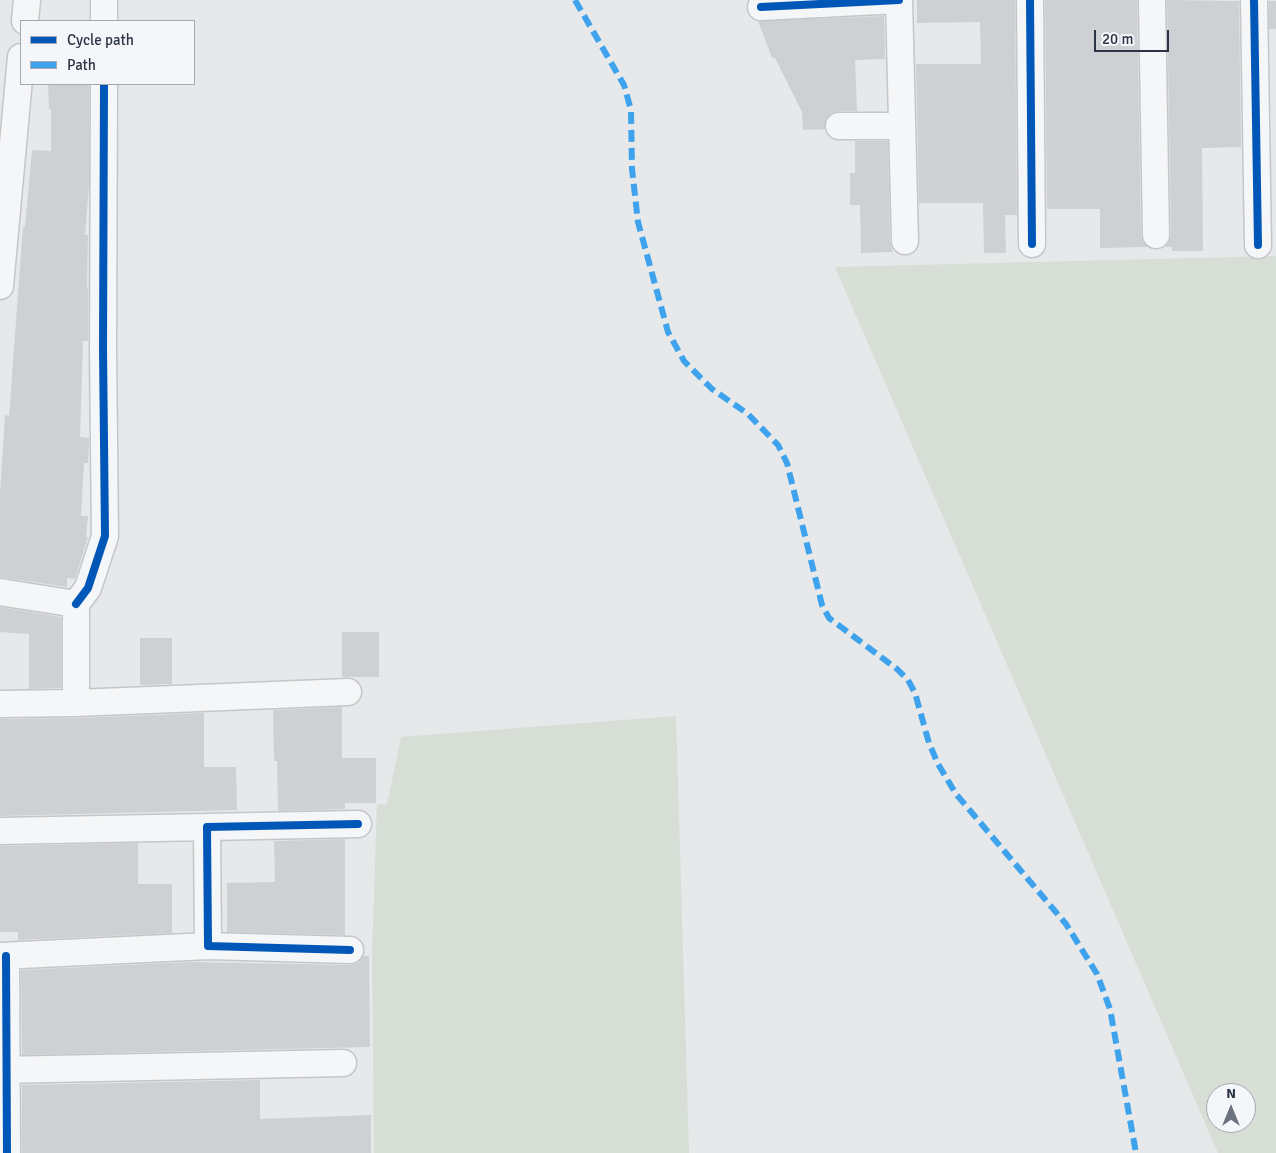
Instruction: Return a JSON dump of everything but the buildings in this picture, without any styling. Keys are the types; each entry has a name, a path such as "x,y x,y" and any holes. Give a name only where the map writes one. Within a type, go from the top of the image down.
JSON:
{"street":[{"path":"25,20 27,0"},
{"path":"104,0 104,20"},
{"path":"762,7 899,0 905,241"},
{"path":"1030,0 1032,244"},
{"path":"1152,0 1156,235"},
{"path":"1254,0 1258,245"},
{"path":"0,286 20,68"},
{"path":"76,703 76,604 88,588 105,536 103,349 104,85"},
{"path":"839,126 902,126"},
{"path":"0,592 76,604"},
{"path":"0,704 76,703 348,692"},
{"path":"0,831 358,824"},
{"path":"207,827 208,946"},
{"path":"7,1153 3,1070 3,956 208,946 350,950"},
{"path":"3,1070 343,1063"}],"shaded area":[{"path":"1276,256 1276,1153 1218,1153 1209,1133 1256,1133 1256,1083 1206,1083 1206,1125 835,267"},
{"path":"676,716 689,1153 374,1153 372,957 377,804 387,805 401,737"}],"marked path":[{"path":"575,0 624,85 631,110 632,169 638,222 668,332 684,361 712,389 748,414 778,445 787,463 822,605 829,618 897,669 908,680 915,693 929,743 938,764 956,794 1066,924 1097,974 1110,1009 1136,1153"}],"cycle path":[{"path":"761,7 899,0"},
{"path":"1030,0 1032,244"},
{"path":"1254,0 1258,245"},
{"path":"76,604 88,588 105,536 103,349 104,85"},
{"path":"350,950 208,946 207,827 358,824"},
{"path":"6,956 7,1153"}]}
